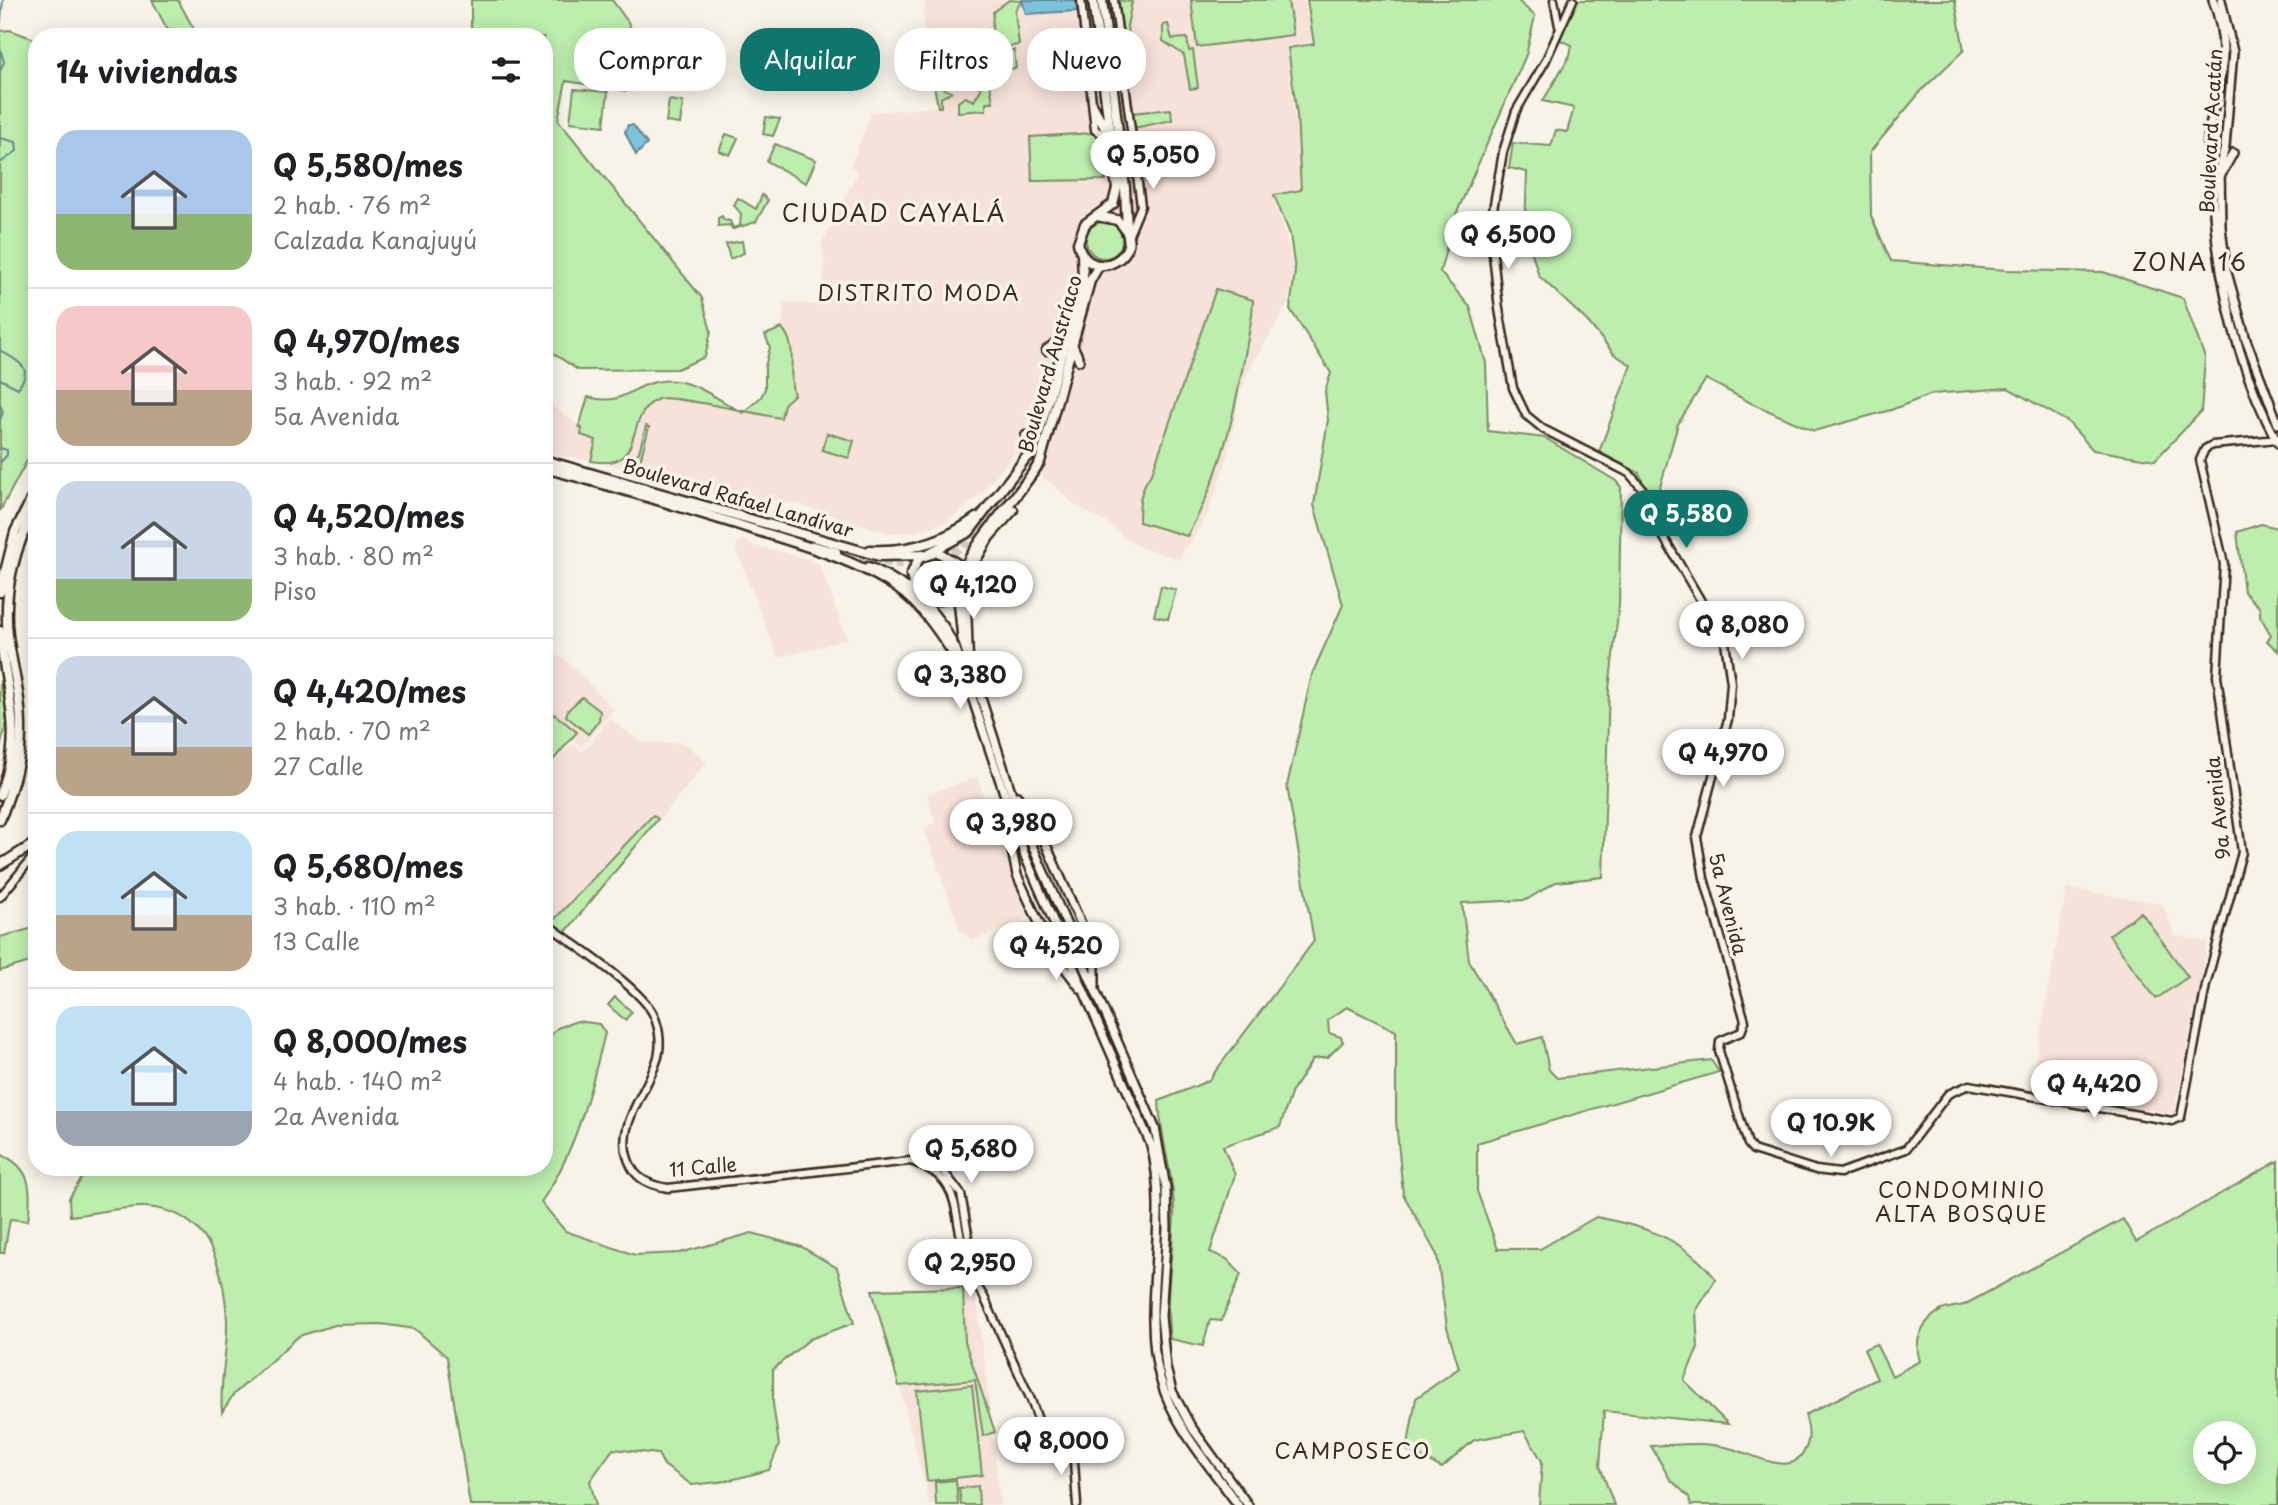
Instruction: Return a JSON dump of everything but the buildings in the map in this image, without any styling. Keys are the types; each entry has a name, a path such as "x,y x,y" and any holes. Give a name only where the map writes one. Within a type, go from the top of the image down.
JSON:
{"main road":[{"path":"1093,0 1099,28"},
{"path":"1102,0 1103,28"},
{"name":"Boulevard Acatán","path":"2213,0 2219,18 2223,59 2222,78 2208,144 2216,254 2234,330 2277,440"},
{"name":"Boulevard Acatán","path":"2221,0 2233,52 2221,176 2221,227 2226,269 2249,351 2278,425"},
{"path":"1107,91 1115,197 1108,210 1081,230 1078,243 1082,254 1099,265 1110,264 1121,258 1127,248 1125,188 1110,91"},
{"path":"1094,108 1111,138"},
{"path":"2221,176 2233,153"},
{"path":"1097,216 1112,217 1127,234"},
{"name":"Boulevard Austríaco","path":"928,553 968,532 1029,456 1039,434 1083,279 1082,254"},
{"name":"Boulevard Austríaco","path":"960,576 976,545 1025,485 1040,462 1090,281 1099,265"},
{"path":"1047,350 1059,343 1069,329"},
{"path":"1072,344 1079,360"},
{"path":"1026,436 1029,456"},
{"path":"1025,474 1047,436"},
{"path":"1040,462 1050,455"},
{"path":"553,457 564,460 573,467"},
{"name":"Boulevard Rafael Landívar","path":"553,462 860,550 889,557 928,553"},
{"name":"Boulevard Rafael Landívar","path":"553,471 797,543"},
{"path":"0,592 15,532 28,506"},
{"path":"972,570 989,537 1013,510"},
{"path":"860,550 890,550 923,545 952,533 985,511"},
{"path":"0,820 14,784 22,733 19,690 8,636 8,590 17,551 28,526"},
{"path":"797,543 836,552"},
{"path":"797,543 852,564 883,579 909,597 964,661"},
{"path":"964,661 966,604 976,545"},
{"path":"1238,1505 1178,1419 1161,1381 1153,1310 1160,1223 1157,1169 1145,1129 1025,856 989,751 964,661 957,588 960,576 951,557 928,553 912,569 911,581 944,627 964,661 1013,789 1018,813 1148,1110 1162,1157 1167,1219 1161,1316 1168,1380 1190,1425 1248,1505"},
{"path":"852,564 885,573 918,594 940,600 957,588"},
{"path":"0,631 14,727 11,758 0,794"},
{"path":"989,751 991,773 1008,825 1012,862 1052,951 1085,994"},
{"path":"1013,789 1036,822 1083,932 1095,964 1095,990"},
{"path":"0,865 28,848"},
{"path":"1052,951 1068,954 1077,950 1082,943 1083,932"}],"street":[{"path":"1081,0 1084,28"},
{"path":"1114,0 1117,28"},
{"path":"1554,0 1559,28"},
{"path":"1559,28 1573,0"},
{"name":"5a Avenida","path":"1559,28 1545,62 1514,116 1499,170 1490,234 1504,348 1517,399 1528,417 1552,435 1629,473 1645,492 1660,531 1725,642 1731,683 1724,734 1697,836 1702,871 1745,1021 1742,1030 1720,1041 1719,1051 1748,1144 1753,1150 1833,1173 1906,1149"},
{"path":"1092,91 1096,130 1111,138"},
{"path":"1125,91 1141,206 1127,234"},
{"name":"9a Avenida","path":"1906,1149 1953,1090 1969,1084 2172,1121 2182,1115 2206,985 2242,852 2217,676 2224,564 2200,465 2202,452 2216,444 2277,440"},
{"path":"0,897 28,863"},
{"name":"11 Calle","path":"553,929 638,995 654,1015 660,1039 658,1055 632,1112 624,1143 625,1155 634,1171 644,1180 668,1188 910,1161 921,1165 942,1180 955,1200 969,1260"},
{"path":"910,1161 932,1163 941,1168 956,1186 964,1208 971,1251 971,1277 984,1297 1031,1400 1047,1445 1051,1448 1073,1447 1077,1505"}],"shaded area":[{"path":"925,0 1305,0 1312,42 1286,46 1301,165 1299,189 1272,194 1286,234 1293,270 1288,303 1251,366 1241,389 1228,456 1207,515 1179,559 1136,546 1106,522 1078,507 1015,453 979,496 947,522 916,532 887,533 798,504 722,494 608,464 614,463 632,444 644,411 661,397 781,418 784,403 794,395 790,373 793,344 782,328 784,303 821,305 825,261 821,245 858,172 850,167 872,112 936,107 933,91 1013,91 1013,28 924,28"},
{"path":"553,406 597,440 591,461 553,454"},
{"path":"743,539 753,545 810,559 820,566 847,639 778,658 736,549 737,542"},
{"path":"553,654 565,659 614,710 582,747 571,739 553,763"},
{"path":"609,718 643,743 685,743 707,762 564,934 553,925 553,764 572,743 582,750 589,746"},
{"path":"977,777 1027,917 973,941 960,931 924,827 935,823 927,795"},
{"path":"2067,888 2162,904 2175,935 2208,942 2174,1114 2030,1088"},
{"path":"975,1285 1001,1505 930,1505 875,1288"}],"green space":[{"path":"152,0 178,0 193,28 166,27"},
{"path":"471,0 612,0 628,22 631,28 574,28 574,82 566,81 558,120 702,298 711,331 705,357 677,369 578,370 553,353 553,28 471,28"},
{"path":"1009,0 1022,1 1015,11 1019,45 1013,46 1013,28 992,28 993,12"},
{"path":"1117,0 1132,2 1127,28 1121,28"},
{"path":"1191,0 1288,0 1293,35 1197,47"},
{"path":"1307,0 1517,0 1535,16 1526,55 1454,219 1440,272 1470,307 1486,363 1488,431 1545,438 1616,481 1621,487 1619,605 1609,689 1603,877 1556,882 1526,900 1462,903 1469,961 1517,1044 1542,1037 1549,1070 1557,1078 1711,1060 1719,1072 1477,1143 1477,1191 1498,1249 1540,1249 1596,1217 1632,1225 1663,1236 1690,1253 1716,1279 1696,1311 1698,1347 1684,1380 1728,1424 1604,1411 1600,1466 1614,1505 1539,1505 1542,1461 1524,1431 1474,1440 1442,1468 1407,1450 1416,1398 1459,1368 1447,1327 1437,1255 1403,1194 1396,1121 1396,1031 1347,1007 1328,1020 1329,1033 1341,1037 1343,1042 1328,1057 1313,1059 1292,1091 1280,1127 1223,1146 1235,1175 1210,1252 1227,1259 1241,1274 1221,1321 1210,1320 1203,1346 1170,1339 1168,1292 1174,1201 1159,1101 1208,1081 1314,941 1287,786 1312,674 1343,605 1314,505 1328,420 1325,391 1331,373 1290,309 1295,271 1290,234 1274,195 1301,190 1297,115 1288,48 1314,44"},
{"path":"1577,0 1955,0 1964,50 1922,90 1870,152 1871,216 1891,261 2006,270 2103,272 2183,298 2205,358 2201,412 2155,460 2093,450 2068,422 2008,388 1932,394 1891,410 1814,431 1751,403 1706,379 1678,424 1654,508 1639,473 1599,452 1631,365 1614,354 1588,322 1539,276 1525,230 1527,172 1509,168 1513,143 1551,146 1556,130 1567,132 1574,108 1543,101 1570,55 1572,45 1558,39"},
{"path":"1168,24 1172,39 1187,38 1189,51 1193,50 1198,88 1190,89 1184,55 1163,41 1163,25"},
{"path":"10,30 28,37 28,459 0,511 0,31"},
{"path":"1013,50 1016,68 1013,68"},
{"path":"574,89 608,92 604,126 570,122"},
{"path":"935,91 951,92 941,98 941,107 938,107"},
{"path":"980,91 991,91 993,102 986,102 986,110 958,112 958,102 965,97 974,101"},
{"path":"669,100 683,102 680,124 666,122"},
{"path":"1171,109 1172,120 1134,128 1132,113"},
{"path":"766,117 780,119 773,136 763,134"},
{"path":"1093,133 1104,142 1106,180 1032,181 1030,137"},
{"path":"726,134 738,138 730,155 719,151"},
{"path":"775,144 816,160 806,183 767,161"},
{"path":"762,195 768,200 756,222 733,229 729,225 718,226 718,218 722,216 724,220 730,221 733,228 740,226 741,214 734,205 738,198 756,209"},
{"path":"1104,222 1117,227 1122,240 1117,253 1104,258 1091,253 1086,240 1091,227"},
{"path":"742,241 744,253 730,259 726,244"},
{"path":"1216,289 1253,300 1252,315 1236,401 1221,457 1212,484 1187,536 1139,522 1140,502"},
{"path":"782,328 792,352 791,377 794,395 784,404 781,418 745,411 761,397 765,389 765,367 770,347 765,335"},
{"path":"667,380 701,389 737,410 679,399 658,399 647,407 640,417 628,450 620,458 609,462 591,461 596,440 581,435 582,428 579,427 588,397 617,398 646,385"},
{"path":"646,426 649,427 638,469 643,472 626,467 639,452"},
{"path":"827,433 854,441 849,458 822,450"},
{"path":"2261,524 2278,528 2278,651 2267,641 2271,635 2260,616 2260,608 2244,592 2237,532"},
{"path":"936,560 948,565 953,577 948,589 936,594 924,589 919,577 924,565"},
{"path":"1161,586 1176,590 1168,619 1154,616"},
{"path":"0,680 9,714 0,748"},
{"path":"582,697 600,711 599,720 588,734 566,716 568,710"},
{"path":"553,715 577,732 553,760"},
{"path":"653,815 658,819 564,934 553,925 553,921"},
{"path":"2141,912 2188,977 2156,999 2109,935"},
{"path":"28,929 28,963 0,971 0,937"},
{"path":"615,997 632,1012 625,1020 608,1005"},
{"path":"577,1021 599,1024 605,1033 588,1099 572,1142 541,1202 565,1231 635,1255 680,1253 752,1233 802,1247 837,1268 854,1323 810,1339 773,1369 773,1404 779,1445 769,1470 727,1481 692,1485 664,1465 658,1454 613,1449 590,1481 596,1505 470,1505 447,1357 415,1329 381,1324 335,1325 299,1336 234,1394 222,1412 227,1332 225,1300 217,1262 199,1230 185,1219 167,1211 146,1207 70,1216 69,1198 83,1176 553,1176 553,1033 557,1028"},
{"path":"0,1154 11,1159 24,1173 30,1199 28,1221 10,1219 4,1253 0,1253"},
{"path":"2278,1161 2278,1505 1691,1505 1689,1497 1670,1479 1651,1446 1719,1446 1770,1462 1794,1462 1807,1446 1805,1415 1877,1379 1864,1349 1876,1344 1892,1376 1920,1361 1918,1346 1921,1332 1935,1314 1964,1305 2123,1219 2136,1242"},
{"path":"963,1288 965,1342 995,1432 983,1436 975,1380 899,1386 872,1290"},
{"path":"972,1385 982,1475 927,1481 917,1391"},
{"path":"956,1480 958,1505 936,1505 935,1482"},
{"path":"978,1486 979,1505 961,1505 959,1488"}],"water":[{"path":"1022,0 1076,0 1077,11 1026,14"},
{"path":"628,125 633,125 647,144 636,155 625,132"}],"waterway":[{"path":"0,29 3,0"},
{"path":"0,48 4,62 0,71"},
{"path":"0,138 16,142 17,151 0,163"},
{"path":"0,350 18,361 25,374 18,388 0,379"},
{"path":"0,404 3,412 0,420"},
{"path":"0,448 7,450 7,455 0,463"}],"tunnel":[{"path":"836,552 874,561 903,564 927,563 947,556 965,544 983,526 1025,474"}],"district":[{"name":"CIUDAD CAYALÁ","path":"894,214"},
{"name":"ZONA 16","path":"2190,263"},
{"name":"DISTRITO MODA","path":"919,294"},
{"name":"CONDOMINIO ALTA BOSQUE","path":"1962,1203"},
{"name":"CAMPOSECO","path":"1353,1452"}]}
